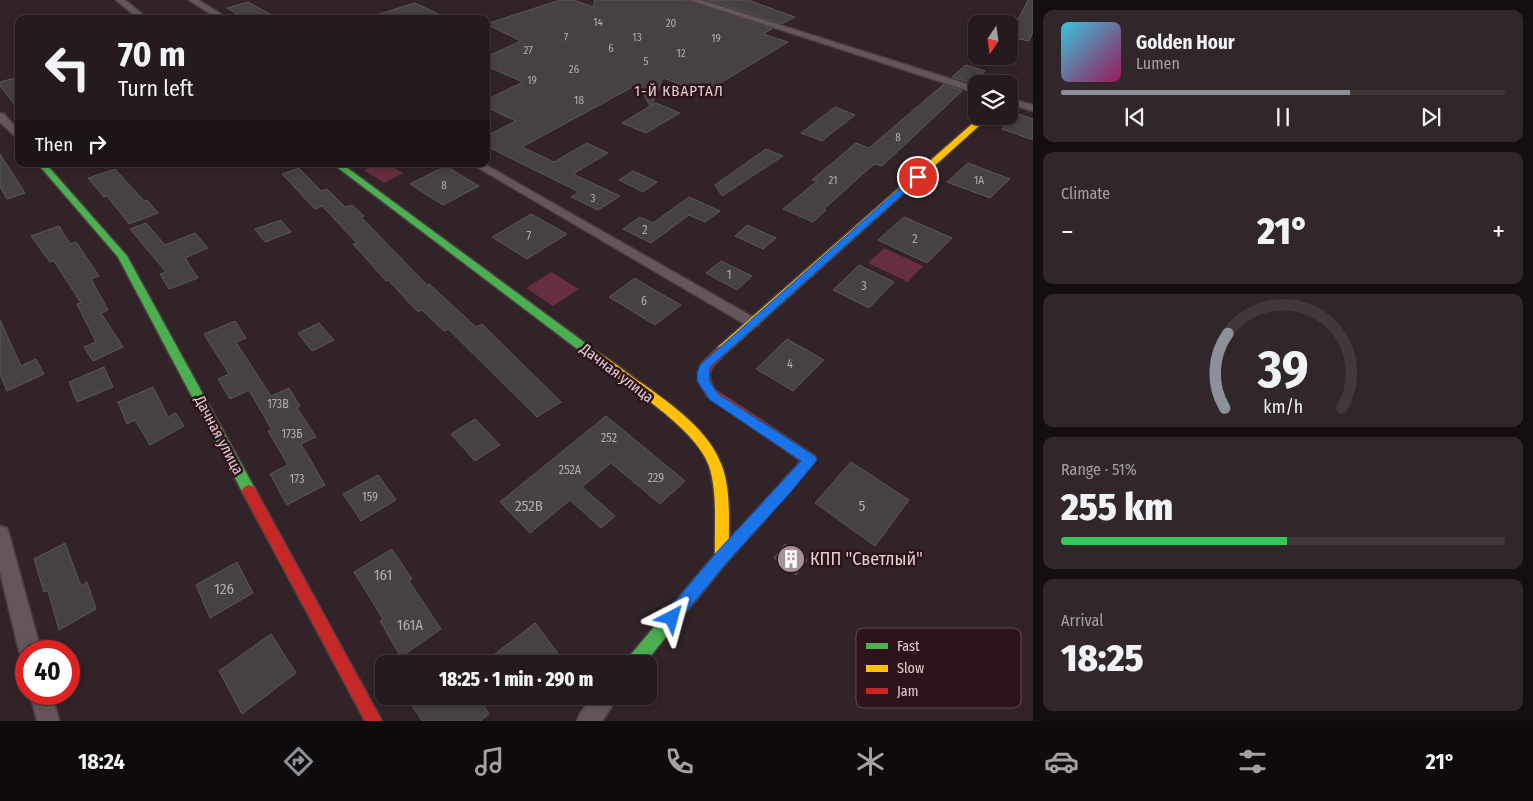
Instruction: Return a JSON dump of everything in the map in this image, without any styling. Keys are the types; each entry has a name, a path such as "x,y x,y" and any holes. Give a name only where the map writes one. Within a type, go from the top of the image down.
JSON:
{"street":[{"path":"120,0 139,15"},
{"path":"193,0 218,15"},
{"path":"693,0 968,87"},
{"path":"1018,104 1033,108"},
{"path":"0,116 15,133"},
{"path":"641,655 722,557 786,489 810,460 714,397 703,381 702,373 706,365 976,125"},
{"name":"Дачная улица","path":"45,167 122,256 374,721"},
{"name":"Дачная улица","path":"341,167 680,420 704,441 714,459 718,474 722,557"},
{"path":"482,167 753,323"},
{"path":"0,534 27,640"},
{"path":"44,705 48,721"},
{"path":"588,721 601,705"}],"shaded area":[{"path":"370,167 393,167 403,173 384,183 364,170"},
{"path":"884,248 923,266 908,282 868,263"},
{"path":"551,272 579,289 553,306 526,288"}],"building":[{"path":"560,0 574,0 593,7 595,0 687,0 772,29 763,34 788,42 704,93 663,78 652,105 656,103 680,113 646,133 622,123 650,106 638,84 522,147 554,162 587,143 608,153 573,174 620,196 598,210 571,197 579,192 490,148 490,134 516,121 490,109 490,98 523,82 490,68 490,55 521,41 490,26 490,23"},
{"path":"707,0 748,0 795,17 782,24"},
{"path":"1028,0 1033,0 1033,32 1029,41 1018,39 1018,19"},
{"path":"248,2 272,15 238,15 227,8"},
{"path":"415,3 440,15 376,15"},
{"path":"966,65 985,71 980,75 968,75 968,82 952,77"},
{"path":"15,78 15,105 0,86 0,82"},
{"path":"944,84 962,91 882,166 874,164 824,209 826,210 813,222 783,209 817,181 812,180 856,143 869,148"},
{"path":"835,107 855,115 822,141 801,133"},
{"path":"1018,115 1033,119 1033,140 1002,129 1007,125 1018,125"},
{"path":"766,149 783,156 722,196 715,185"},
{"path":"0,154 25,193 7,199 0,187"},
{"path":"968,163 1010,179 990,198 947,182"},
{"path":"444,167 448,167 479,186 443,205 410,184"},
{"path":"299,168 321,191 327,189 345,207 352,205 364,216 361,217 427,285 429,284 476,327 482,324 561,402 537,417 448,329 444,331 422,310 418,312 388,280 386,281 353,244 357,243 322,206 315,209 282,174"},
{"path":"115,169 144,201 147,200 158,213 129,224 107,196 104,197 88,178"},
{"path":"633,171 657,182 643,192 619,180"},
{"path":"689,197 720,211 705,222 689,215 651,243 623,229 640,217 653,223"},
{"path":"531,214 567,234 527,259 492,237"},
{"path":"904,217 952,238 927,263 878,240"},
{"path":"281,220 291,232 265,242 255,229"},
{"path":"146,223 165,245 195,233 208,248 185,258 198,278 169,289 160,274 166,272 130,229"},
{"path":"747,225 776,238 763,249 735,236"},
{"path":"59,226 70,244 76,242 99,276 91,279 108,310 101,313 123,347 93,361 84,347 96,342 77,304 81,303 54,261 50,262 31,236"},
{"path":"721,261 752,276 737,290 706,273"},
{"path":"859,265 894,282 869,308 833,290"},
{"path":"635,278 681,305 655,325 609,297"},
{"path":"0,320 21,366 36,359 44,374 7,391 0,374"},
{"path":"235,321 246,338 236,342 271,396 289,388 300,406 297,408 316,437 301,444 325,485 287,505 270,474 288,465 268,431 272,430 249,390 230,399 218,379 229,374 204,334"},
{"path":"319,323 334,340 312,351 298,333"},
{"path":"787,339 824,360 793,391 756,369"},
{"path":"104,367 113,387 77,402 69,382"},
{"path":"153,387 168,417 176,413 184,426 150,445 135,420 127,424 118,402"},
{"path":"606,416 685,481 660,504 611,463 582,487 615,516 601,528 570,500 530,533 500,502"},
{"path":"475,419 500,445 475,461 451,434"},
{"path":"851,462 909,500 875,546 815,503"},
{"path":"378,475 396,500 361,521 343,494"},
{"path":"65,543 81,586 87,582 96,609 59,630 48,591 44,592 34,559"},
{"name":"КПП \"Светлый\"","path":"785,544 807,560 796,575 774,558"},
{"path":"392,549 412,579 409,581 441,629 404,655 400,655 380,621 383,619 354,572"},
{"path":"237,562 253,593 210,618 196,585"},
{"path":"535,623 559,655 494,655"},
{"path":"271,634 296,673 242,714 219,671"},
{"path":"412,705 483,705 489,714 480,721 422,721"}],"traffic: fast":[{"path":"45,167 122,256 249,491"},
{"path":"341,167 592,354"},
{"path":"641,655 722,557 757,519"}],"traffic: slow":[{"path":"722,350 976,125"},
{"path":"592,354 680,420 708,451 715,465 720,488 722,557"}],"traffic: jam":[{"path":"722,350 704,369 703,374 706,386 711,393 810,460 757,519"},
{"path":"249,491 374,721"}],"place":[{"name":"КПП \"Светлый\"","path":"791,559"}],"district":[{"name":"1-Й КВАРТАЛ","path":"679,91"}],"route":[{"path":"672,618 722,557 786,489 810,460 714,397 703,381 702,373 706,365 918,177"}]}
